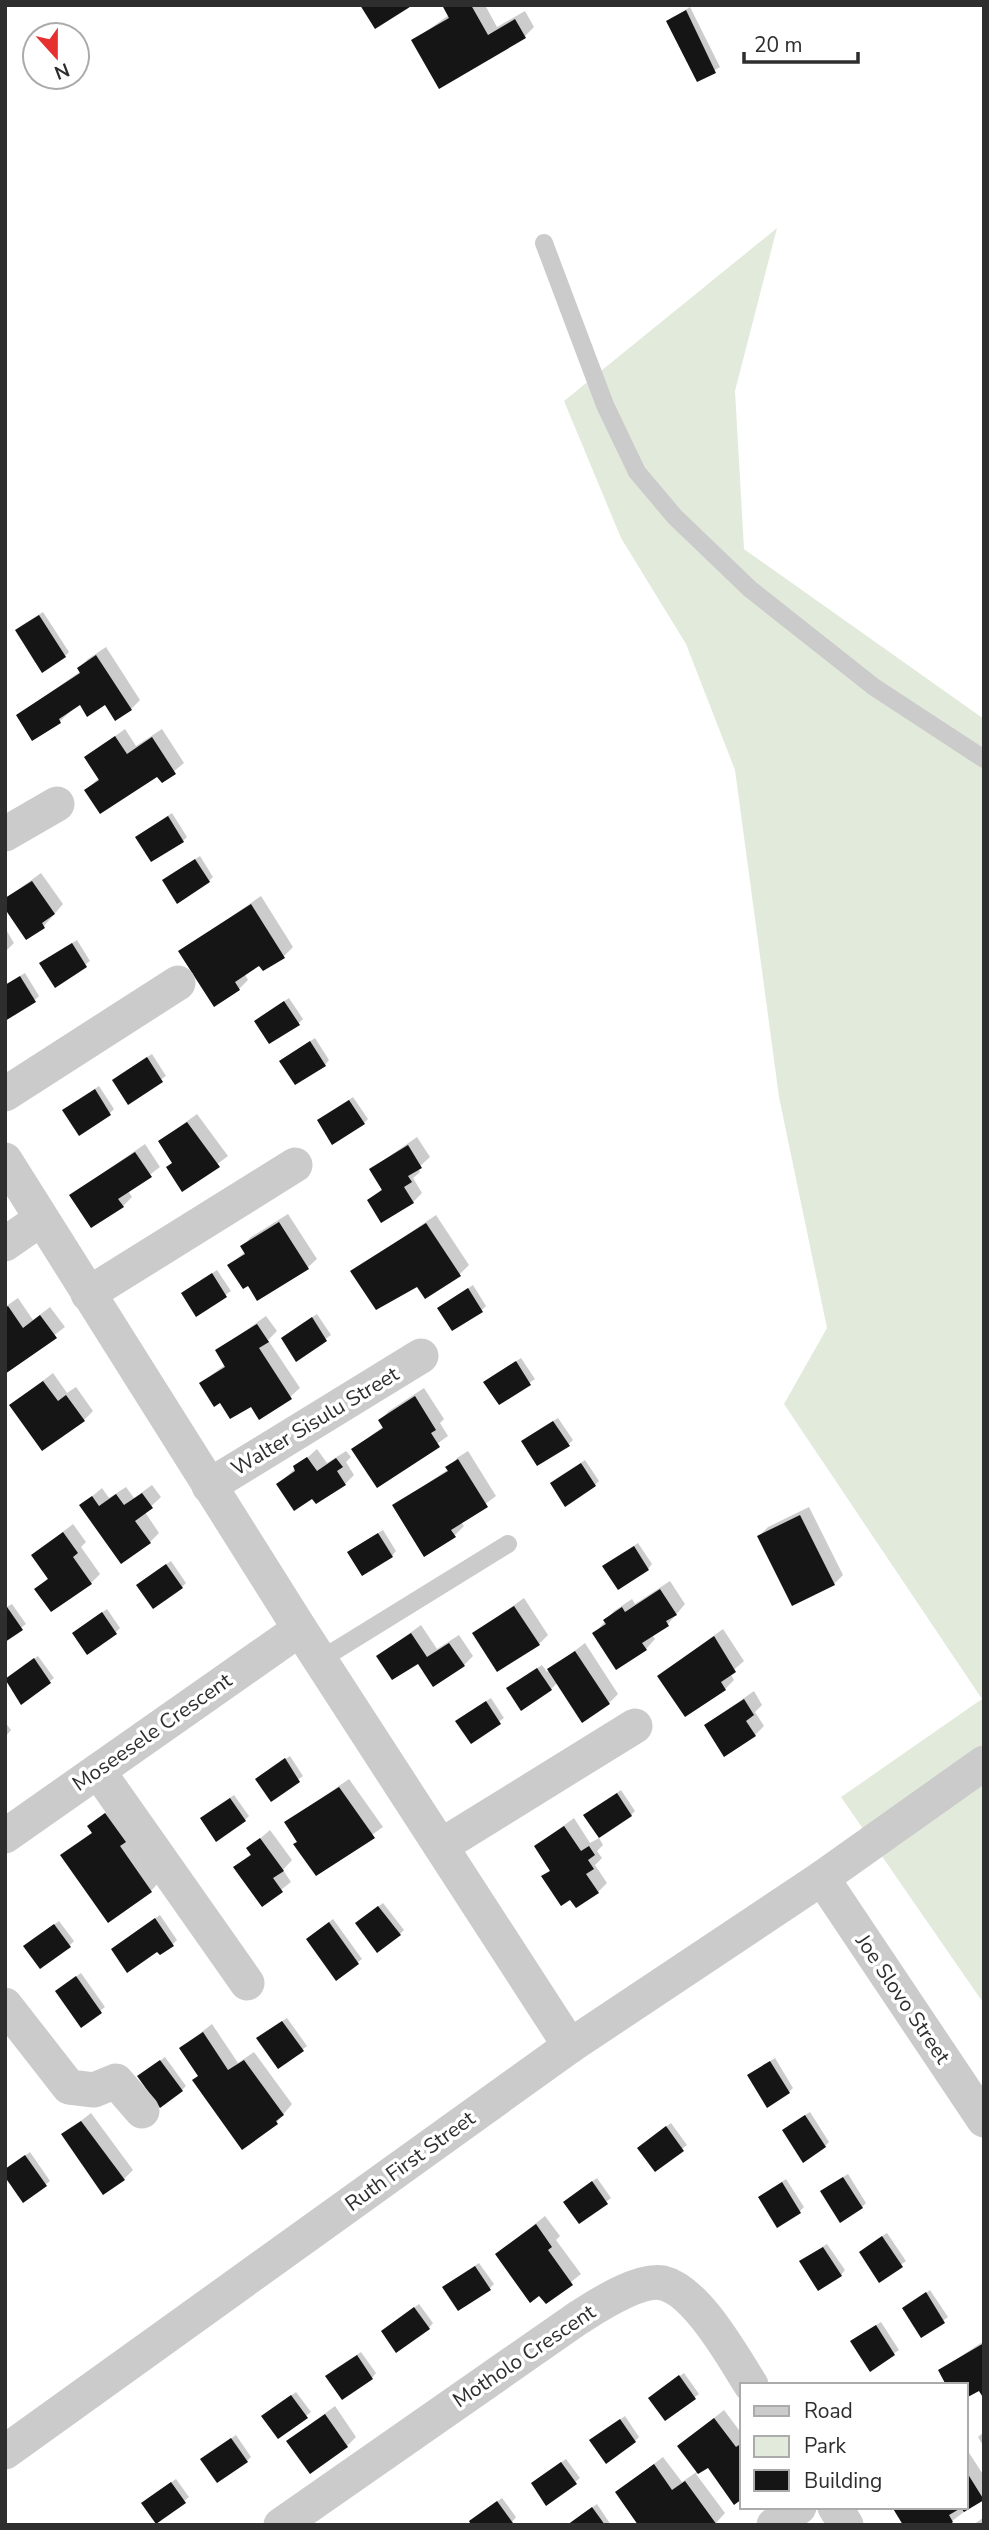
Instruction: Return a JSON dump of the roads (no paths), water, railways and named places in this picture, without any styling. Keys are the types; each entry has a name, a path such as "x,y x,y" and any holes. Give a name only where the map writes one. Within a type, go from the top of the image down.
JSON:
{"street":[{"path":"5,834 57,804"},
{"path":"5,1094 178,983"},
{"name":"Walter Sisulu Street","path":"5,1160 300,1629 570,2046"},
{"path":"88,1294 295,1165"},
{"path":"5,1244 41,1219"},
{"name":"Walter Sisulu Street","path":"209,1486 421,1356"},
{"name":"Moseesele Crescent","path":"5,1836 300,1629"},
{"path":"441,1846 635,1726"},
{"name":"Ruth First Street","path":"5,2452 570,2046 822,1878 984,1763"},
{"path":"98,1771 247,1983"},
{"name":"Joe Slovo Street","path":"822,1878 984,2120"},
{"path":"5,2005 68,2087 94,2090 116,2081 142,2111"},
{"name":"Motholo Crescent","path":"281,2525 578,2318 610,2298 641,2286 662,2283 682,2294 705,2318 750,2383"},
{"path":"774,2525 796,2509"},
{"path":"836,2509 846,2525"}],"lane":[{"path":"544,243 605,405 637,472 675,517 750,589 874,687 984,759"},
{"path":"320,1660 508,1544"}]}
